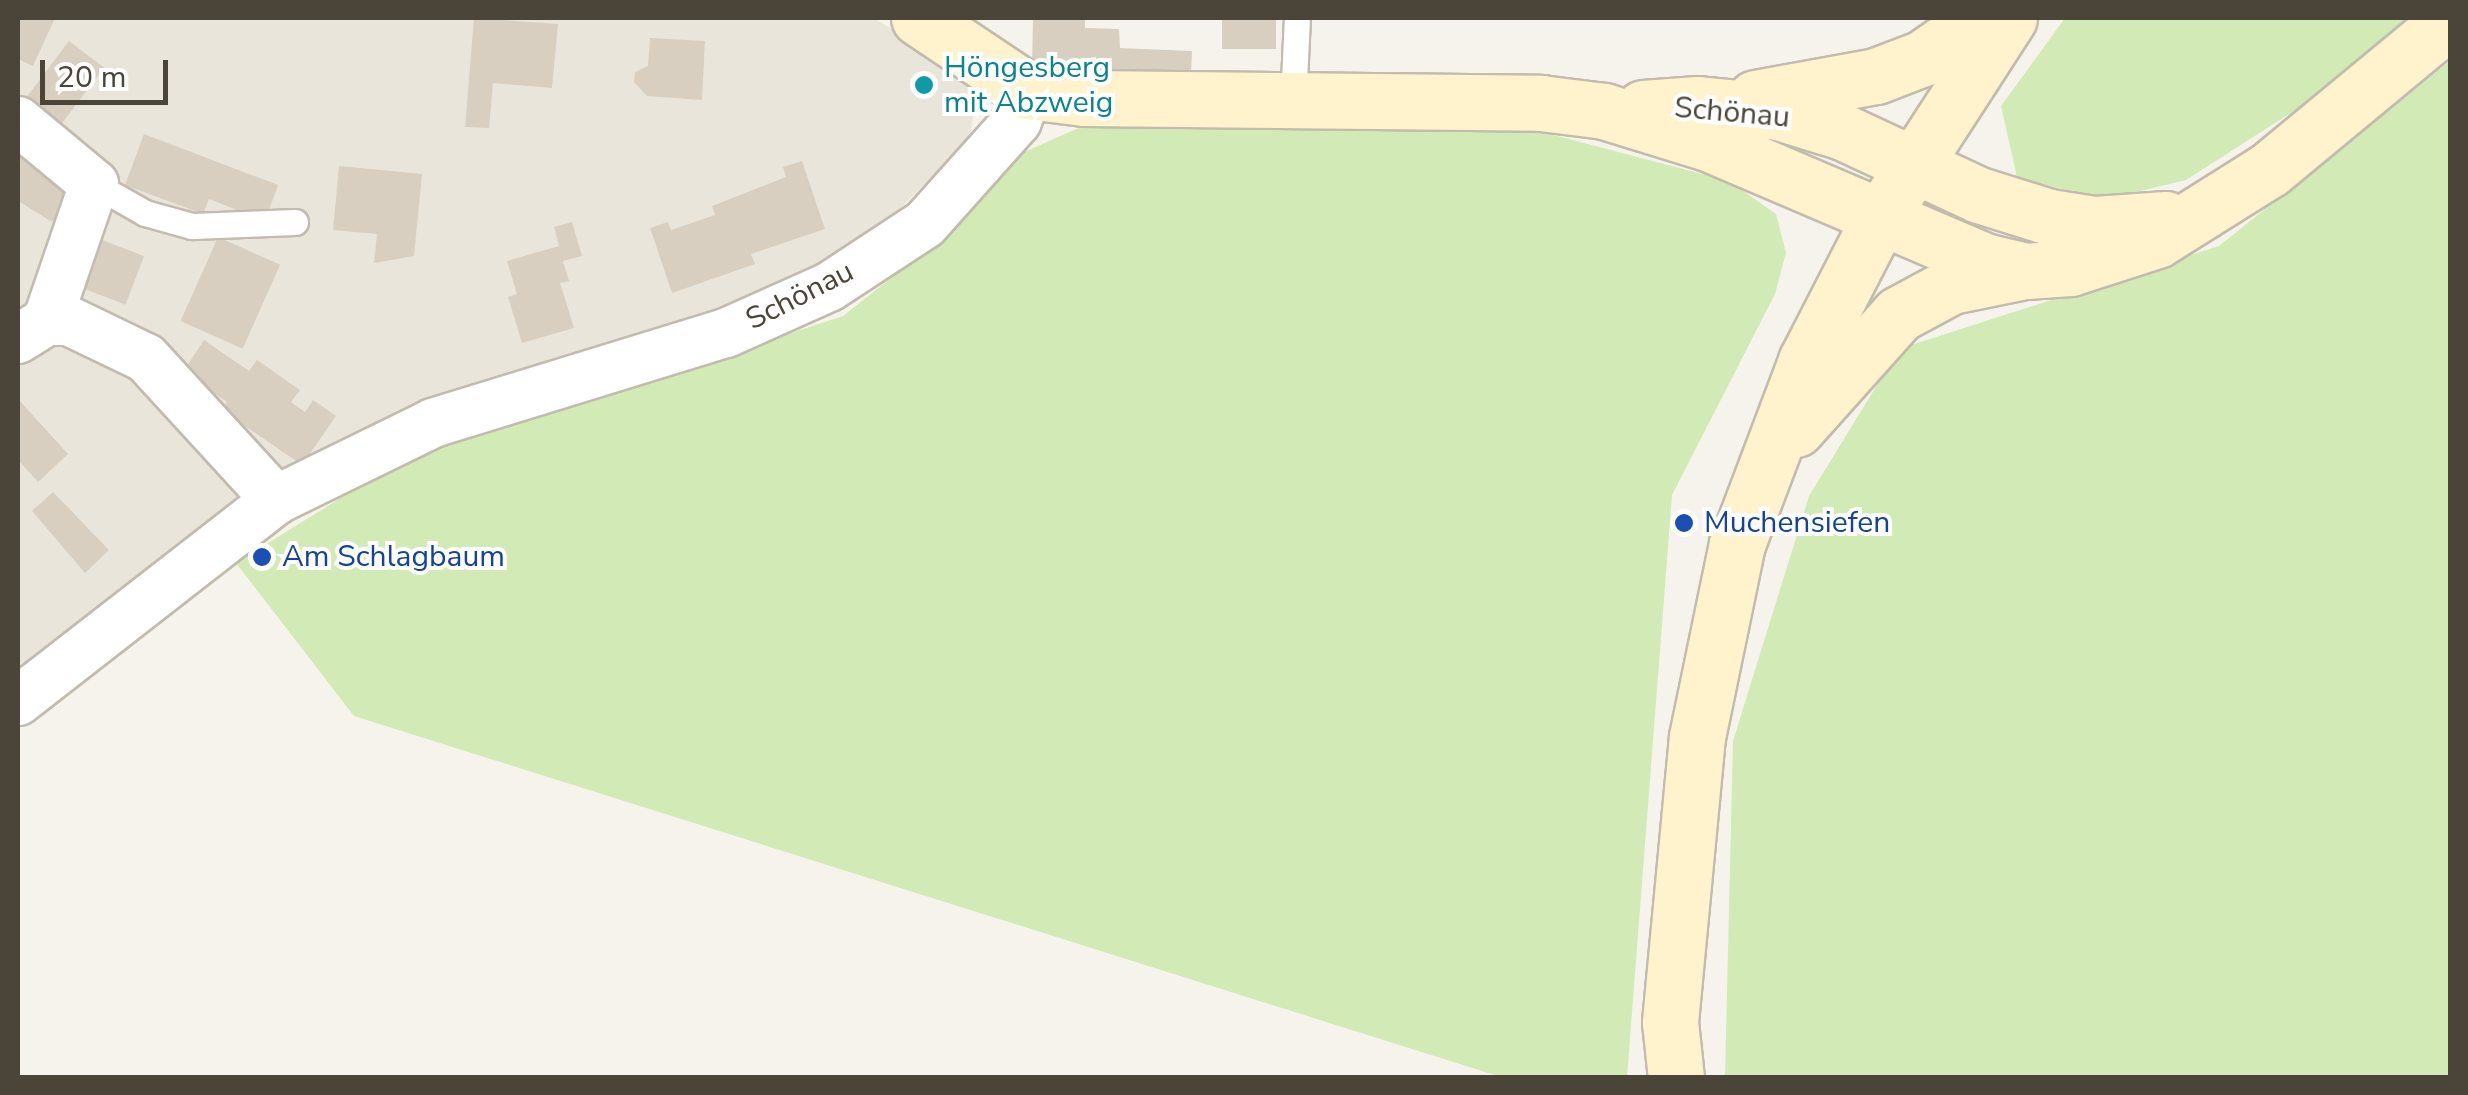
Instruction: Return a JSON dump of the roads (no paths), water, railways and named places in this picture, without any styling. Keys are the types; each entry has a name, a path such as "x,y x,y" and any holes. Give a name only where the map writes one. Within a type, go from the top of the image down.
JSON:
{"street":[{"path":"919,18 1028,90"},
{"path":"1698,104 1814,91 1876,76 1923,58 1981,18"},
{"path":"1676,1078 1670,1022 1697,737 1737,544 1760,474 1806,361 1879,219 1910,164 2009,18"},
{"path":"1760,474 1898,314 1951,286 2123,255 2156,240 2184,217 2270,169 2450,20"},
{"name":"Schönau","path":"18,701 276,500 433,423 726,333 829,287 925,224 1017,121 1028,90 1084,98 1542,104 1604,111 1708,143 1984,262 2026,271"},
{"name":"Schönau","path":"1604,111 1698,104 1778,112 1843,132 1910,164 2050,217 2095,224 2184,217"},
{"path":"18,121 94,184 32,330 92,327 146,358 276,500"}],"lane":[{"path":"1293,102 1297,18"},
{"path":"94,184 145,213 192,226 295,222"}],"place":[{"name":"Höngesberg mit Abzweig","path":"924,85"},
{"name":"Muchensiefen","path":"1684,523"},
{"name":"Am Schlagbaum","path":"262,557"}]}
